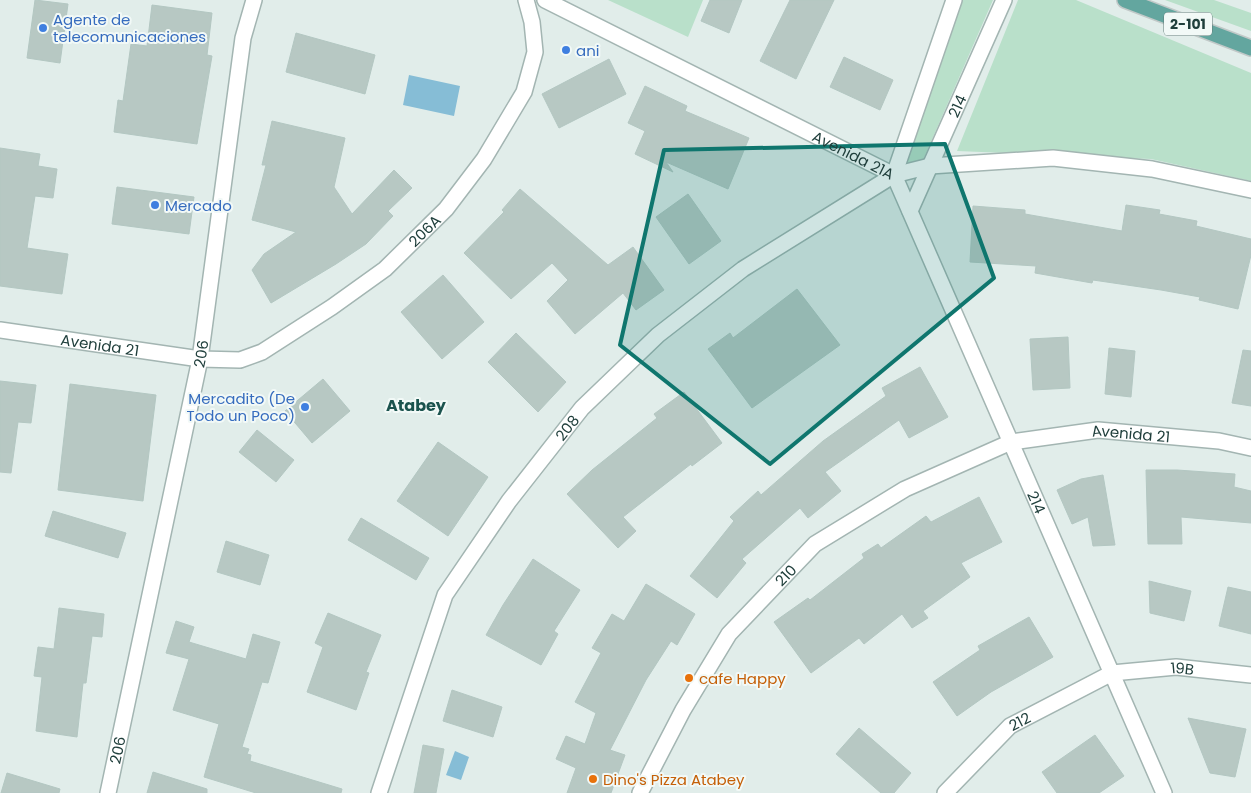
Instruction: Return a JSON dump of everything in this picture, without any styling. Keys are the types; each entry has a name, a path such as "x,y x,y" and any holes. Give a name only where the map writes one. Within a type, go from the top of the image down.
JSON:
{"main road":[{"name":"2-101","path":"1125,0 1144,4 1251,48"}],"street":[{"name":"206","path":"108,793 200,359 243,38 254,0"},
{"name":"206A","path":"200,359 240,360 262,352 332,307 385,268 446,209 484,159 524,92 535,52 532,22 526,0"},
{"name":"Avenida 21A","path":"545,0 894,175 930,166 1053,158 1152,169 1251,190"},
{"path":"894,175 954,0"},
{"name":"214","path":"910,211 1004,0"},
{"name":"214","path":"894,175 1164,793"},
{"name":"208","path":"379,793 446,595 509,501 582,408 658,335 743,269 894,175"},
{"name":"Avenida 21","path":"0,330 200,359"},
{"name":"Avenida 21","path":"1011,442 1098,430 1219,441 1251,448"},
{"name":"210","path":"640,793 683,710 729,634 815,544 905,489 1011,442"},
{"name":"19B","path":"1112,673 1176,668 1251,675"},
{"name":"212","path":"944,793 1010,726 1112,673"}],"highlighted area":[{"path":"945,144 994,278 770,464 620,345 664,150"}],"green space":[{"path":"608,0 703,0 688,37"},
{"path":"962,0 993,0 923,160 915,165 905,162"},
{"path":"1018,0 1076,0 1251,73 1251,181 1151,159 957,151"},
{"path":"1165,0 1214,0 1251,13 1251,31"}],"water":[{"path":"409,75 460,86 454,116 403,105"},
{"path":"455,751 469,757 461,780 446,775"}],"building":[{"path":"35,0 68,4 60,63 27,58"},
{"path":"710,0 742,0 729,33 701,21"},
{"path":"790,0 834,0 796,79 760,61"},
{"path":"152,5 212,13 207,55 212,56 197,144 114,132 118,100 123,101 131,44 147,46"},
{"path":"296,33 375,55 365,94 286,72"},
{"path":"844,57 893,80 880,110 830,87"},
{"path":"609,59 626,94 559,128 542,94"},
{"path":"645,86 687,106 685,111 749,138 728,189 666,162 673,172 635,154 645,131 628,123"},
{"path":"272,121 345,138 334,187 352,214 394,170 412,188 388,211 393,216 366,244 271,303 252,270 264,254 296,232 252,220 266,165 262,165"},
{"path":"0,148 40,154 38,166 57,169 53,198 35,196 27,248 68,254 62,294 0,286"},
{"path":"117,187 194,197 189,234 112,224"},
{"path":"520,189 608,265 633,247 664,290 636,310 623,293 575,334 547,301 568,280 552,263 511,299 464,253 504,212 502,210"},
{"path":"688,194 721,241 689,264 656,217"},
{"path":"1126,205 1160,210 1159,214 1197,221 1196,226 1251,239 1251,255 1238,309 1199,300 1200,297 1161,290 1093,280 1092,283 1035,273 1036,266 970,262 973,206 1025,210 1025,214 1122,231"},
{"path":"443,275 484,322 442,359 401,312"},
{"path":"797,289 840,345 752,408 708,349 730,333 733,338"},
{"path":"516,333 566,382 538,412 488,362"},
{"path":"1068,337 1070,388 1033,390 1030,339"},
{"path":"1109,348 1135,351 1131,397 1105,394"},
{"path":"1243,350 1251,351 1251,406 1232,403"},
{"path":"920,367 948,417 909,438 899,420 825,472 841,491 808,518 800,508 742,559 746,563 717,598 690,576 734,521 730,517 758,491 761,495 823,441 886,396 882,388"},
{"path":"323,379 350,411 312,443 285,411"},
{"path":"0,381 36,385 31,423 18,422 11,473 0,472"},
{"path":"70,384 156,395 143,501 58,490"},
{"path":"684,392 722,443 692,466 691,464 623,517 636,531 618,548 567,494 592,470 657,418 654,414"},
{"path":"257,430 294,460 276,482 239,452"},
{"path":"438,442 488,477 448,536 397,501"},
{"path":"1146,470 1235,474 1234,487 1251,491 1251,523 1181,517 1182,544 1148,544"},
{"path":"1103,475 1115,545 1093,546 1088,517 1072,524 1057,490 1081,479"},
{"path":"979,497 1002,542 961,563 970,577 923,611 928,618 912,628 902,614 864,644 859,638 811,673 774,622 808,598 810,600 864,558 862,554 878,544 881,548 926,516 931,522"},
{"path":"53,511 126,533 118,558 45,536"},
{"path":"361,518 429,558 416,580 348,540"},
{"path":"226,541 269,555 260,585 217,572"},
{"path":"533,559 580,590 554,631 558,634 541,665 486,635"},
{"path":"1149,581 1191,591 1184,621 1150,613"},
{"path":"646,584 695,614 677,645 671,641 646,680 610,750 625,755 611,793 567,793 576,768 556,759 566,736 585,744 596,713 575,702 601,653 592,648 612,614 624,621"},
{"path":"1228,587 1251,592 1251,634 1219,626"},
{"path":"59,608 104,614 102,637 92,636 86,683 83,683 77,737 36,731 42,677 34,676 38,647 54,649"},
{"path":"328,613 381,635 366,672 369,673 356,710 307,692 323,647 315,643"},
{"path":"1029,617 1053,657 991,692 957,716 933,682 980,650 978,646"},
{"path":"176,621 194,627 189,642 246,659 253,634 280,642 268,683 262,682 242,747 249,749 247,754 251,755 250,761 342,789 341,793 256,793 204,777 219,724 173,710 189,659 166,653"},
{"path":"452,690 502,707 493,737 443,721"},
{"path":"1188,718 1246,729 1235,777 1210,773"},
{"path":"859,728 911,773 894,793 881,793 836,754"},
{"path":"1095,735 1124,776 1099,793 1057,793 1042,772"},
{"path":"423,745 444,749 436,793 414,793"},
{"path":"153,772 207,789 207,793 147,793"},
{"path":"7,773 60,789 59,793 1,793"}],"place":[{"name":"Agente de telecomunicaciones","path":"43,28"},
{"name":"ani","path":"566,50"},
{"name":"Mercado","path":"155,205"},
{"name":"Mercadito (De Todo un Poco)","path":"305,407"},
{"name":"cafe Happy","path":"689,678"},
{"name":"Dino's Pizza Atabey","path":"593,779"}],"district":[{"name":"Atabey","path":"416,405"}]}
